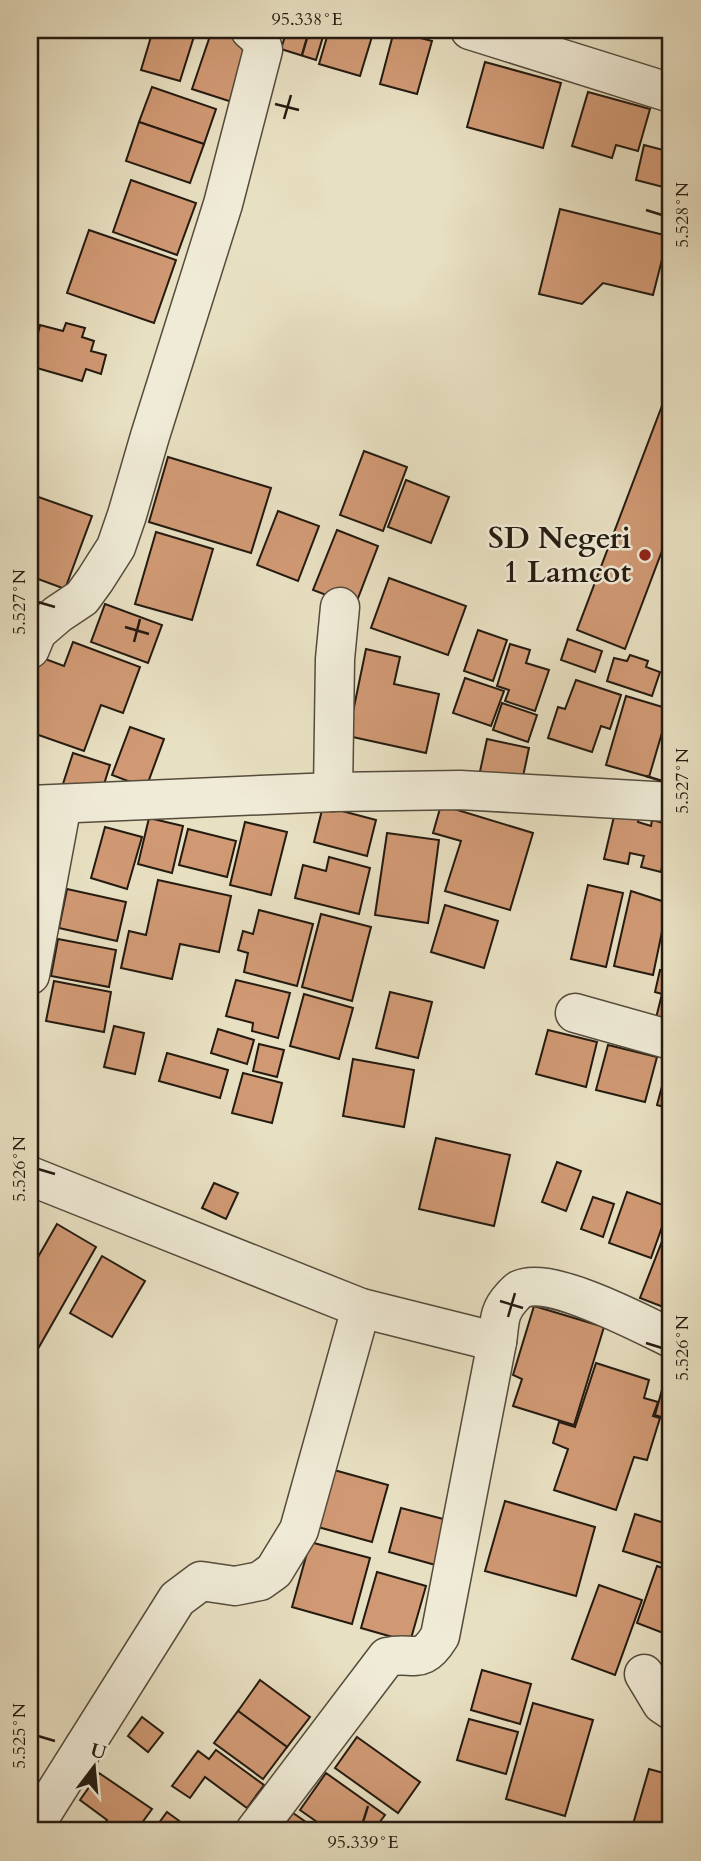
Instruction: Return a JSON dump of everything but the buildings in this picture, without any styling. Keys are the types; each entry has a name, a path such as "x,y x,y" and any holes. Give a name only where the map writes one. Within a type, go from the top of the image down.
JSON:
{"street":[{"path":"30,649 37,632 82,598 116,547 223,204 246,120 263,50 260,38 250,30"},
{"path":"470,30 671,93"},
{"path":"333,792 335,659 340,607"},
{"path":"30,975 46,804 333,792 460,790 671,802"},
{"path":"575,1013 671,1040"},
{"path":"30,1176 362,1308 497,1342"},
{"path":"256,1831 387,1657 420,1656 433,1648 440,1636 502,1308 518,1290 534,1286 552,1289 608,1307 671,1338"},
{"path":"37,1822 177,1599 201,1581 235,1587 260,1581 274,1570 299,1530 362,1308"},
{"path":"644,1674 662,1704 671,1710"}],"place":[{"name":"SD Negeri 1 Lamcot","path":"645,555"}]}
